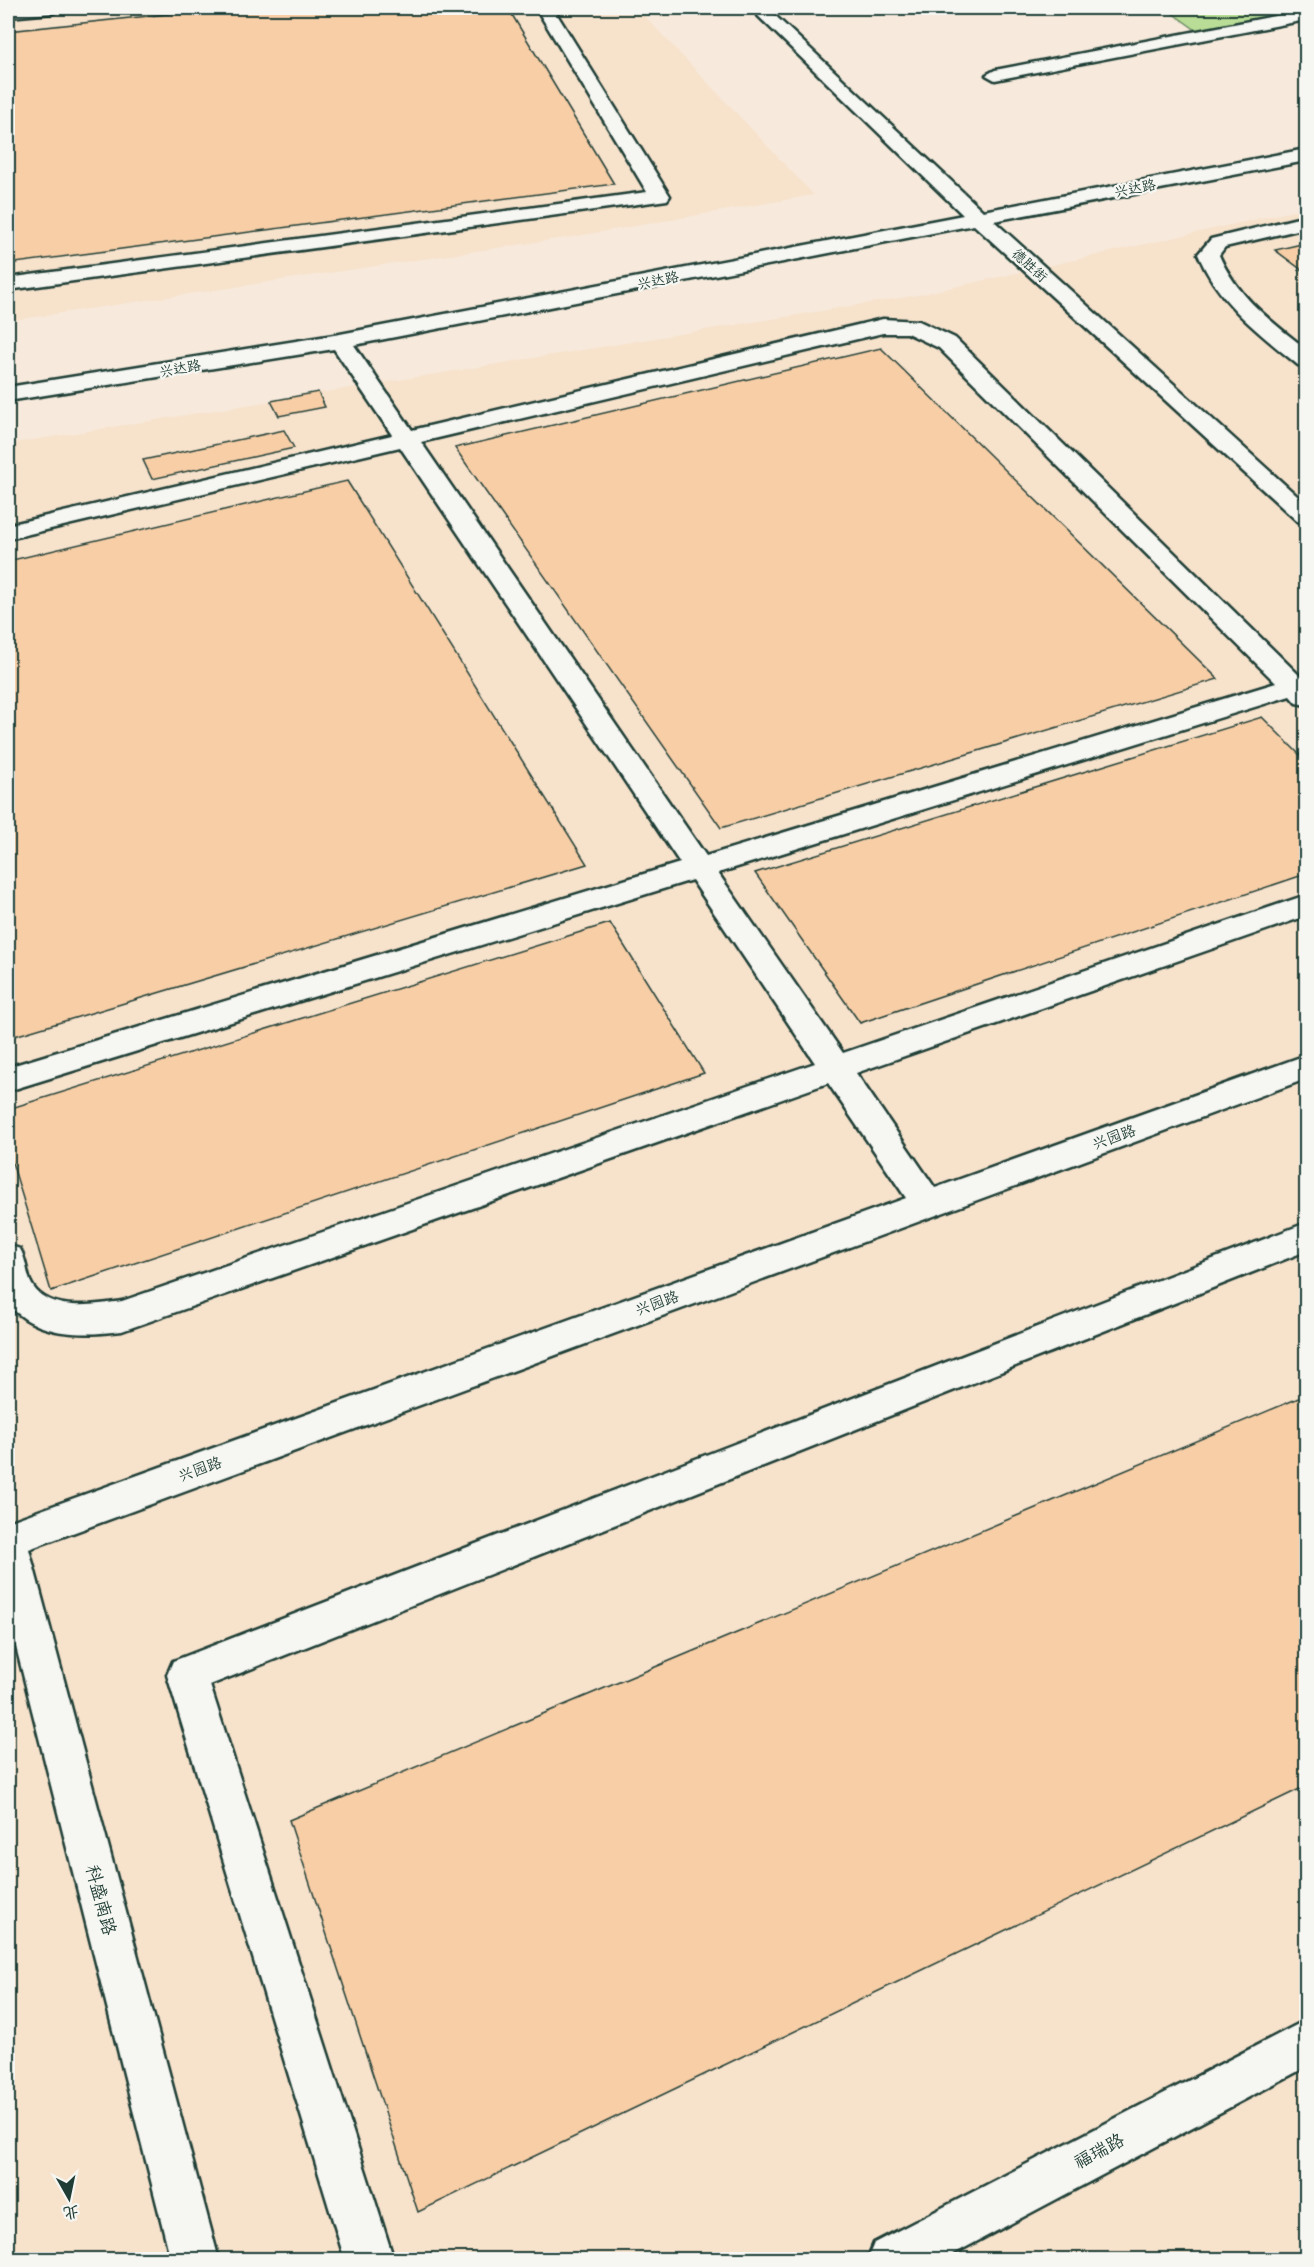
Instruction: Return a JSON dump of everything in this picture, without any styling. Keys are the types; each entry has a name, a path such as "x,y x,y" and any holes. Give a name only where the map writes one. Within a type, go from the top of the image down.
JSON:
{"street":[{"path":"8,12 53,8"},
{"path":"8,284 660,196 544,8"},
{"name":"德胜街","path":"758,8 978,218 1306,516"},
{"path":"994,75 1306,15"},
{"name":"兴达路","path":"8,394 340,341 1306,155"},
{"path":"1306,222 1218,243 1208,254 1215,273 1235,298 1306,360"},
{"path":"8,532 883,326 911,326 947,343 1301,692 699,868 8,1079"},
{"path":"340,341 928,1204"},
{"path":"8,1259 16,1290 40,1313 84,1321 122,1316 1306,904"},
{"name":"兴园路","path":"8,1540 1306,1067"},
{"path":"370,2259 187,1675 1306,1237"},
{"name":"科盛南路","path":"8,1540 195,2259"},
{"name":"福瑞路","path":"891,2259 1306,2043"}],"shaded area":[{"path":"8,8 637,8 814,195 578,236 8,321"},
{"path":"1306,208 1306,2259 8,2260 8,444 918,295"}],"green space":[{"path":"1165,8 1306,8 1306,16 1301,10 1196,30"}],"building":[{"path":"224,8 508,8 614,184 8,264 8,31"},
{"path":"1306,243 1306,273 1275,250"},
{"path":"881,348 1218,679 721,828 455,448"},
{"path":"318,392 325,407 279,416 271,401"},
{"path":"284,430 294,448 152,479 143,460"},
{"path":"347,481 587,864 8,1038 8,561"},
{"path":"1262,717 1306,761 1306,874 860,1023 755,873"},
{"path":"610,923 704,1073 51,1291 8,1149 8,1109"},
{"path":"1306,1395 1306,1786 418,2212 289,1820"}]}
